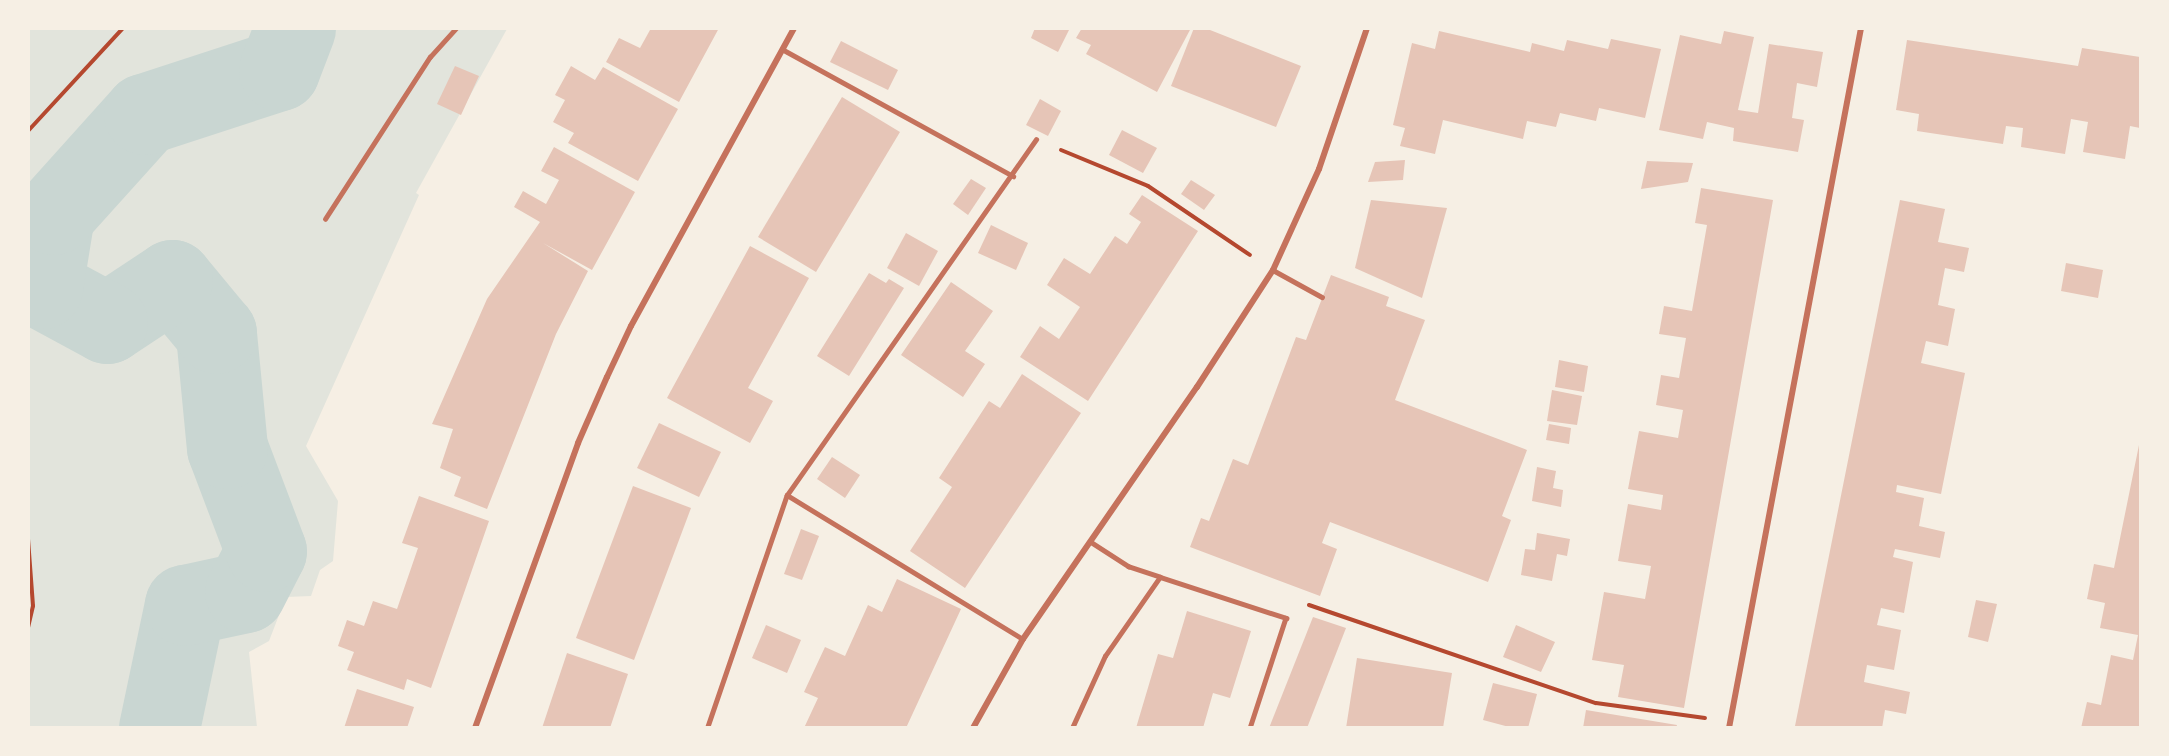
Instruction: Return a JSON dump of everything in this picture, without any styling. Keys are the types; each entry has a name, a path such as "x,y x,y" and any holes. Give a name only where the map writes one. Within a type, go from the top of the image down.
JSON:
{"street":[{"path":"475,728 578,443 607,377 631,326 794,28"},
{"path":"973,728 1023,639 1197,387 1273,270 1319,169 1367,28"},
{"path":"1730,725 1861,28"}],"lane":[{"path":"325,219 430,57 456,28"},
{"path":"782,49 1012,176"},
{"path":"707,728 787,495 1036,140"},
{"path":"1273,270 1322,297"},
{"path":"787,495 1023,639"},
{"path":"1090,542 1129,567 1286,618 1250,728"},
{"path":"1072,728 1105,656 1160,577"}],"path":[{"path":"28,131 123,28"},
{"path":"1036,140 1148,186 1273,270"},
{"path":"28,539 33,606 28,628"},
{"path":"1299,602 1596,703 1730,725"}],"shaded area":[{"path":"28,29 507,29 416,193 419,195 306,446 338,501 333,561 320,570 311,596 286,597 269,641 249,652 257,727 29,727"}],"building":[{"path":"647,28 719,28 679,102 606,62 619,38 640,48 650,30"},
{"path":"1035,28 1070,28 1058,52 1031,38"},
{"path":"1082,28 1191,28 1157,92 1086,54 1091,45 1076,38"},
{"path":"1194,28 1205,28 1301,66 1276,127 1171,86"},
{"path":"1439,31 1530,52 1532,43 1564,51 1567,40 1608,49 1611,39 1661,49 1645,118 1599,108 1596,121 1560,113 1556,127 1527,121 1523,139 1443,120 1435,154 1400,146 1405,128 1393,125 1412,43 1435,49"},
{"path":"1724,31 1754,37 1738,110 1758,113 1769,44 1823,52 1817,87 1797,83 1792,118 1804,120 1798,152 1733,141 1734,128 1707,122 1703,139 1659,130 1680,35 1721,44"},
{"path":"1907,40 2078,66 2082,48 2140,57 2140,128 2130,126 2125,159 2083,152 2088,122 2071,119 2065,154 2021,147 2023,128 2006,126 2003,144 1917,131 1919,114 1896,110"},
{"path":"841,41 898,70 888,90 830,62"},
{"path":"455,66 479,76 461,115 437,104"},
{"path":"571,66 595,80 603,67 678,109 638,181 568,143 574,133 553,122 565,100 555,95"},
{"path":"842,97 900,132 816,272 758,237"},
{"path":"1040,99 1061,111 1048,136 1026,125"},
{"path":"1122,130 1157,148 1143,173 1109,155"},
{"path":"554,147 635,192 592,270 543,243 588,271 556,334 487,509 454,496 461,477 440,468 453,429 432,424 487,299 540,222 514,207 523,191 546,204 559,180 541,171"},
{"path":"1405,160 1403,180 1368,182 1375,162"},
{"path":"1647,161 1693,163 1688,182 1641,189"},
{"path":"971,179 986,188 968,215 953,204"},
{"path":"1191,180 1215,195 1204,210 1181,194"},
{"path":"1701,188 1773,200 1684,708 1618,697 1624,665 1592,660 1604,592 1645,599 1651,566 1618,561 1628,504 1661,510 1663,495 1628,489 1639,431 1678,438 1683,410 1656,405 1661,375 1679,378 1686,338 1659,334 1664,306 1692,311 1707,225 1695,223"},
{"path":"1142,195 1198,231 1088,401 1020,357 1040,326 1059,339 1080,307 1047,285 1064,258 1090,274 1115,236 1127,244 1141,222 1129,214"},
{"path":"1371,200 1447,208 1422,298 1355,268"},
{"path":"1900,200 1945,209 1938,242 1969,248 1964,272 1945,268 1938,305 1955,309 1948,346 1926,341 1921,363 1965,373 1941,494 1897,485 1896,492 1924,498 1919,526 1945,532 1940,558 1895,549 1893,557 1913,562 1904,613 1881,608 1877,625 1901,630 1894,670 1867,665 1864,682 1910,692 1906,714 1885,710 1882,728 1804,728 1795,726"},
{"path":"991,225 1028,243 1016,270 978,253"},
{"path":"906,233 938,251 919,286 887,268"},
{"path":"750,246 809,278 748,388 773,401 750,443 667,398"},
{"path":"2066,263 2103,270 2098,298 2061,291"},
{"path":"869,273 886,283 889,279 904,288 849,376 817,356"},
{"path":"1331,275 1389,297 1386,306 1425,320 1395,400 1527,450 1502,516 1511,520 1488,582 1330,522 1322,543 1337,549 1320,596 1190,547 1201,518 1209,521 1233,459 1248,465 1296,337 1306,340"},
{"path":"951,282 993,311 965,351 985,364 963,397 901,355"},
{"path":"1559,360 1588,366 1584,392 1555,387"},
{"path":"1022,374 1081,413 965,588 910,551 952,487 939,478 989,401 1000,408"},
{"path":"1552,390 1582,396 1577,425 1547,421"},
{"path":"659,423 721,452 699,497 637,468"},
{"path":"1549,424 1571,428 1569,444 1546,440"},
{"path":"2139,445 2140,728 2081,728 2087,702 2101,705 2111,655 2133,660 2138,635 2100,628 2105,603 2087,599 2094,564 2114,568"},
{"path":"832,457 860,475 845,498 817,479"},
{"path":"1537,467 1556,471 1553,488 1563,490 1561,507 1532,501"},
{"path":"633,486 691,508 634,660 576,638"},
{"path":"419,496 489,521 431,688 407,679 404,690 347,670 354,652 338,646 347,620 364,626 373,601 397,609 418,548 402,543"},
{"path":"801,529 819,536 802,580 784,574"},
{"path":"1537,533 1570,539 1567,556 1557,554 1552,581 1521,575 1525,549 1535,550"},
{"path":"897,579 961,609 906,728 804,728 818,698 804,692 825,647 845,656 868,605 882,612"},
{"path":"1976,600 1997,604 1988,642 1968,637"},
{"path":"1187,611 1251,631 1230,698 1213,693 1203,728 1136,728 1158,654 1173,658"},
{"path":"1313,617 1346,628 1307,728 1269,728"},
{"path":"766,625 801,640 787,673 752,658"},
{"path":"1516,625 1555,642 1541,672 1503,657"},
{"path":"567,653 628,674 610,728 542,728"},
{"path":"1357,658 1452,673 1443,728 1346,728"},
{"path":"1493,683 1537,694 1528,728 1513,728 1483,720"},
{"path":"357,689 414,707 407,728 344,728"},
{"path":"1586,710 1677,725 1676,728 1583,728"}],"waterway":[{"path":"159,728 185,605 245,592 266,551 227,448 216,333 172,280 107,323 42,288 54,214 144,114 279,70 295,28"}]}
